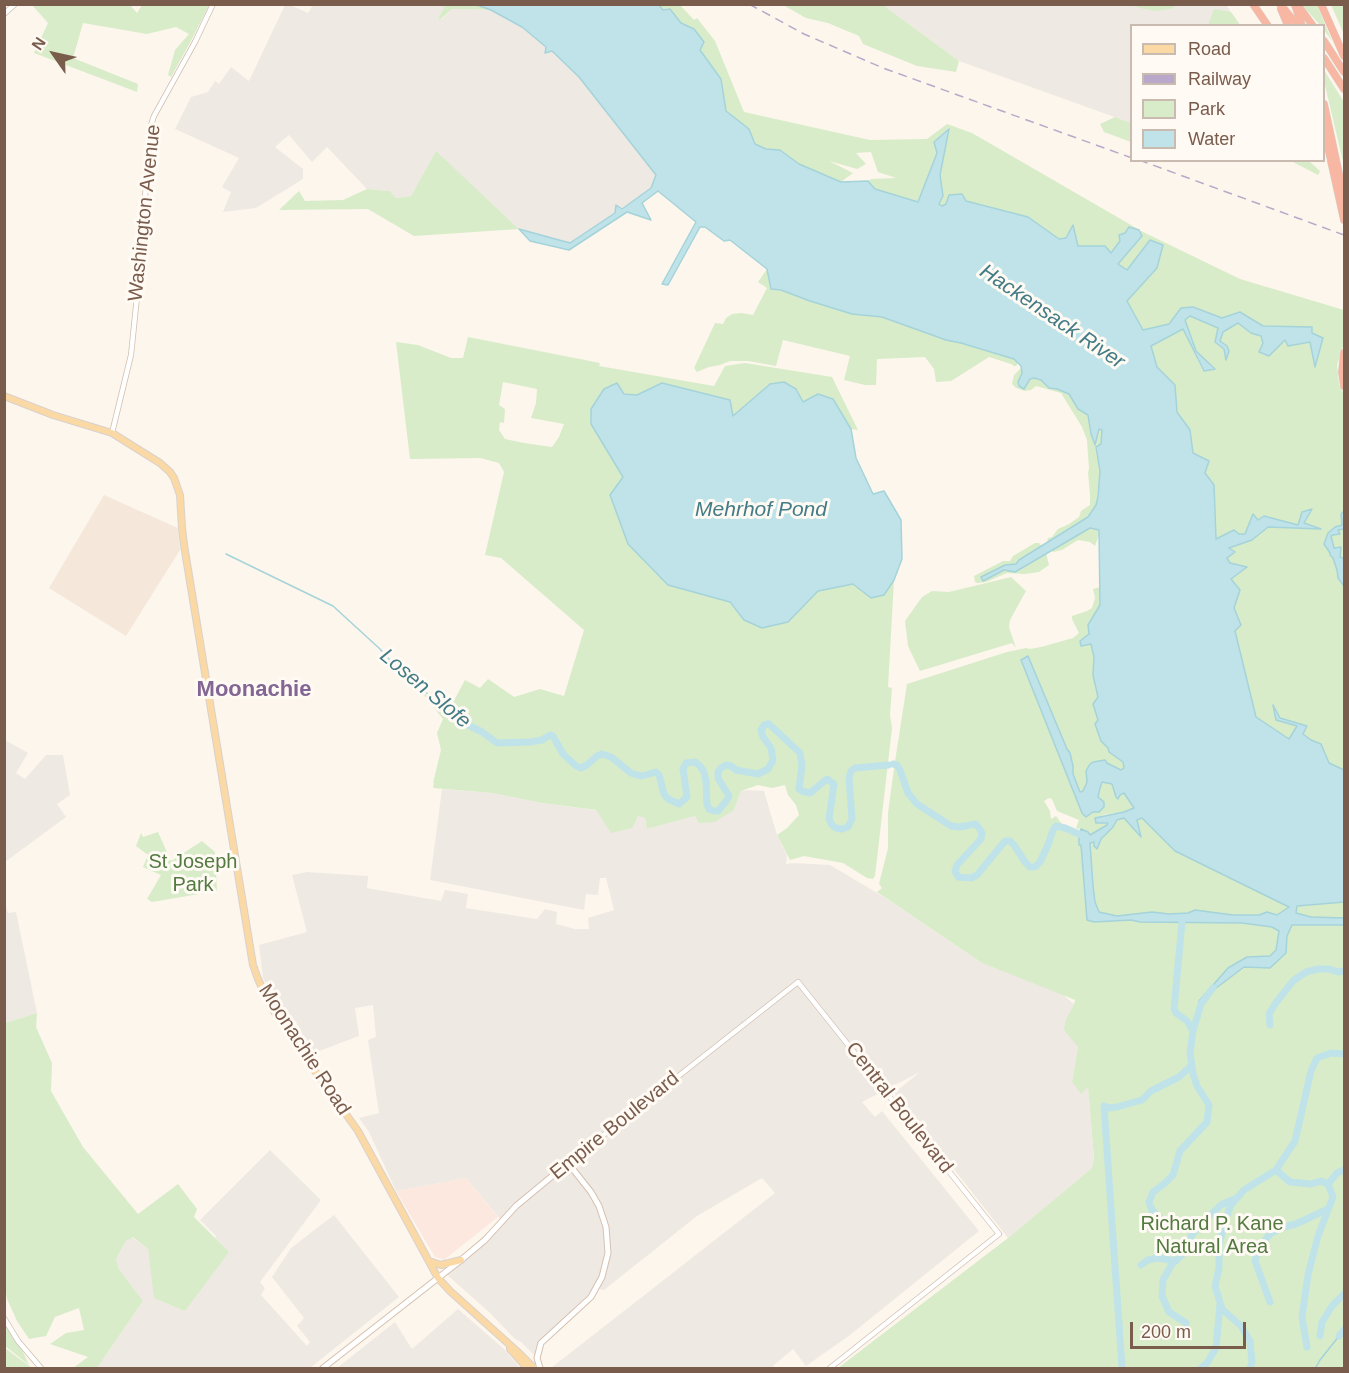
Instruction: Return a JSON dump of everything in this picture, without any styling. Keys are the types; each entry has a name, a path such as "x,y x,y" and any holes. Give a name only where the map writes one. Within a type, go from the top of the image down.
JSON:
{"highway":[{"path":"1253,4 1267,24"},
{"path":"1279,4 1287,24"},
{"path":"1279,4 1298,24"},
{"path":"1296,4 1300,24"},
{"path":"1296,4 1311,24"},
{"path":"1321,4 1344,56"},
{"path":"1325,44 1344,72"},
{"path":"1325,61 1344,89"},
{"path":"1325,124 1328,154 1344,197"},
{"path":"1325,139 1344,220"},
{"path":"1344,353 1342,372 1344,386"}],"main road":[{"name":"Moonachie Road","path":"4,396 53,415 112,433 170,472 179,490 184,543 255,972 271,1007 358,1131 438,1278"},
{"path":"540,1368 537,1358 541,1343 591,1297 602,1277 608,1253 606,1227 599,1206 568,1163"},
{"name":"Empire Boulevard","path":"323,1368 485,1240 516,1206 568,1163"},
{"path":"428,1260 441,1265 461,1260"},
{"path":"438,1278 534,1368"},
{"path":"489,1326 527,1368"}],"street":[{"path":"4,14 15,4"},
{"name":"Washington Avenue","path":"112,433 131,355 148,176 150,128 154,116 213,4"},
{"name":"Empire Boulevard","path":"568,1163 798,981"},
{"name":"Central Boulevard","path":"798,981 999,1234 830,1368"},
{"path":"4,1318 18,1341 40,1368"}],"shaded area":[{"path":"285,5 308,13 313,5 445,5 438,19 442,19 452,9 491,10 522,27 579,77 656,175 651,188 570,243 519,229 436,152 411,196 396,198 390,191 367,189 327,147 312,162 289,135 275,147 303,169 303,179 256,208 223,212 231,192 222,187 239,158 175,129 191,97 208,92 215,81 219,84 231,67 249,81"},
{"path":"883,5 1226,5 1239,24 1130,24 1130,123 959,61"},
{"path":"104,495 178,528 180,550 126,636 49,588"},
{"path":"5,740 28,753 16,773 25,779 46,755 63,755 70,795 57,804 66,817 5,862"},
{"path":"442,789 492,793 542,803 638,816 645,818 647,829 695,816 734,810 741,791 764,791 777,835 787,856 786,864 830,865 884,897 982,963 1062,994 1074,1004 1066,1019 1078,1047 1072,1082 1088,1086 1094,1159 1092,1168 1008,1238 894,1093 920,1072 862,1102 875,1117 882,1111 979,1231 850,1335 806,1366 793,1349 773,1366 775,1368 551,1368 775,1193 762,1178 697,1216 604,1290 595,1288 541,1340 539,1360 444,1272 501,1220 466,1178 396,1191 369,1132 359,1118 379,1113 368,1040 376,1037 373,1005 355,1008 359,1036 311,1054 296,1021 288,1024 263,978 259,945 307,932 292,875 307,872 368,876 367,888 441,901 445,890 468,894 466,908 537,919 545,909 557,912 556,924 575,929 589,929 588,918 614,910 606,878 600,878 598,895 586,894 584,910 430,880"},
{"path":"4,898 8,913 16,912 37,1013 5,1023"},
{"path":"270,1150 321,1200 260,1282 265,1288 261,1295 307,1346 310,1342 297,1326 304,1318 272,1277 291,1248 334,1215 399,1297 310,1368 97,1368 143,1301 119,1269 116,1259 126,1241 132,1237 148,1249 155,1298 228,1252 200,1220"},
{"path":"466,1178 498,1217 444,1260 435,1257 396,1191"},
{"path":"458,1309 504,1349 520,1368 337,1368 395,1322 412,1349"}],"green space":[{"path":"32,5 130,5 137,13 142,5 209,5 171,77 168,75 175,50 189,34 176,27 147,34 83,23 73,58 138,84 137,92 34,53 48,23"},
{"path":"445,5 477,5 491,10 452,9 438,19"},
{"path":"659,5 680,5 694,20 697,18 715,41 744,112 870,140 927,139 947,124 972,133 1138,229 1129,228 1111,254 1105,246 1078,246 1073,226 1066,238 1059,239 1028,217 965,201 942,206 939,204 943,196 940,175 948,130 918,202 875,189 868,181 871,179 896,178 878,172 871,152 856,153 866,164 857,169 829,161 853,173 841,182 799,164 780,150 766,149 755,144 749,129 726,111 721,79 700,50 694,29 681,23 670,9 663,10"},
{"path":"783,5 883,5 959,61 956,72 917,66 863,44 859,36 828,23 806,18"},
{"path":"1132,5 1176,5 1171,9 1155,11"},
{"path":"1302,5 1317,5 1325,24 1319,24"},
{"path":"1331,5 1344,5 1344,34"},
{"path":"1214,9 1231,12 1239,24 1208,24"},
{"path":"1325,24 1332,41 1325,31"},
{"path":"1325,72 1344,102 1344,166 1325,85"},
{"path":"1115,117 1130,123 1130,142 1104,132 1100,124"},
{"path":"436,151 519,229 414,236 368,209 279,210 299,191 305,201 343,200 367,189 390,191 396,198 411,196"},
{"path":"1293,162 1310,162 1320,171 1318,175"},
{"path":"1139,230 1240,279 1344,310 1344,343 1337,365 1339,384 1344,394 1344,511 1341,515 1342,525 1328,533 1324,544 1333,558 1338,578 1344,586 1344,770 1329,763 1321,744 1303,734 1307,726 1280,718 1274,708 1276,720 1297,726 1289,739 1256,717 1235,631 1234,608 1240,590 1230,579 1247,567 1230,563 1227,557 1228,548 1252,540 1268,527 1318,528 1264,516 1245,534 1216,540 1214,485 1193,453 1190,430 1177,412 1175,385 1157,367 1150,346 1183,329 1203,371 1214,368 1196,351 1185,320 1189,316 1218,328 1215,342 1229,351 1220,341 1223,332 1238,323 1251,333 1261,336 1263,343 1285,339 1288,346 1311,342 1315,366 1323,338 1311,333 1312,327 1263,326 1240,312 1222,319 1193,307 1181,308 1169,324 1143,330 1127,301 1157,268 1150,241 1127,271 1118,264 1142,236"},
{"path":"767,269 771,289 781,290 852,314 882,317 946,340 1014,359 1018,363 1014,366 989,357 951,381 936,382 934,369 925,357 877,359 876,385 865,385 844,380 850,356 783,340 776,366 748,361 730,361 697,372 694,368 715,323 723,324 732,314 753,315 767,288 758,282"},
{"path":"468,337 600,363 599,366 714,386 725,366 745,363 832,377 858,430 851,429 833,399 802,402 769,384 733,416 662,383 637,395 625,394 617,383 591,424 623,477 744,620 788,622 818,591 853,584 884,595 894,580 888,687 892,688 890,715 892,728 873,879 867,878 843,863 804,856 790,860 777,835 799,815 785,785 772,788 758,785 741,791 734,810 715,822 699,823 695,816 647,829 645,818 638,816 632,828 611,833 596,810 542,803 492,793 433,788 441,750 437,733 443,719 424,695 432,693 451,706 465,680 480,688 488,679 514,697 540,689 564,696 584,630 501,558 485,555 504,472 499,463 480,458 410,459 396,342 418,345 451,358 463,358","holes":["503,382 537,389 536,403 531,418 564,424 552,447 505,439 499,430 500,422 504,423 505,409 499,405"]},
{"path":"1022,367 1018,382 1027,385 1033,378 1041,380 1049,388 1069,394 1078,409 1088,415 1095,444 1099,429 1102,430 1101,444 1096,447 1100,471 1096,505 1088,517 1047,542 1048,538 1052,537 1058,529 1079,517 1081,511 1090,505 1087,440 1082,427 1061,393 1036,386 1025,391 1012,384 1014,375"},
{"path":"1090,528 1099,530 1095,546 1090,542 1078,540 1062,550 1053,552 1052,550"},
{"path":"1344,529 1344,559 1340,557 1341,549 1334,548 1331,536 1339,532 1338,530"},
{"path":"1035,543 1042,546 1016,564 1004,565 982,577 984,581 1004,570 1015,572 1046,553 1049,565 1039,572 1007,573 986,582 975,582 974,576 1003,561 1010,561 1013,556"},
{"path":"1011,577 1026,591 1010,620 1009,627 1016,648 1012,643 920,671 908,646 905,621 922,597 932,591 949,592"},
{"name":"Richard P. Kane Natural Area","path":"1100,587 1100,605 1088,625 1094,657 1093,675 1098,697 1093,704 1098,720 1095,724 1101,741 1109,752 1123,762 1124,768 1121,770 1107,763 1086,771 1087,782 1083,791 1080,792 1073,774 1070,753 1028,656 1021,660 1088,816 1100,799 1098,797 1102,782 1112,784 1116,796 1124,793 1134,808 1102,815 1107,825 1090,836 1088,832 1076,828 1079,820 1057,811 1052,799 1049,798 1044,801 1050,811 1051,819 1056,816 1065,828 1079,834 1090,843 1113,827 1117,819 1142,818 1175,851 1289,907 1344,902 1344,1368 838,1368 1008,1238 1092,1168 1094,1158 1088,1087 1081,1094 1072,1082 1078,1047 1064,1030 1066,1019 1075,1000 982,963 877,892 882,888 879,884 888,848 888,813 907,684 1007,652 1041,647 1073,638 1079,633 1072,616 1092,608 1095,598 1093,589"},
{"name":"St Joseph Park","path":"158,832 171,861 202,841 215,852 217,891 152,902 147,899 161,875 143,867 148,855 136,846 141,833 143,837"},
{"path":"37,1013 36,1027 52,1063 51,1091 83,1147 138,1214 178,1184 197,1209 194,1217 229,1252 185,1311 154,1298 148,1249 133,1237 126,1241 116,1259 119,1269 143,1301 97,1368 73,1368 88,1357 50,1344 66,1333 84,1330 79,1308 55,1317 46,1336 29,1339 17,1321 7,1299 4,1282 5,1023"},
{"path":"4,1312 18,1341 29,1365 5,1346"},
{"path":"5,1348 32,1368 5,1368"}],"water":[{"name":"Hackensack River","path":"477,5 659,5 663,10 670,9 681,23 694,29 704,42 700,50 721,79 726,111 749,129 755,144 766,149 780,150 799,164 841,182 868,181 875,189 918,202 937,153 934,142 949,129 940,175 943,196 939,204 942,206 946,204 949,195 962,194 966,201 1028,217 1059,239 1066,238 1073,225 1078,246 1105,246 1111,253 1120,241 1119,235 1125,233 1129,227 1139,230 1142,236 1118,264 1127,270 1150,240 1163,245 1157,268 1127,301 1143,330 1169,324 1181,308 1193,307 1222,318 1240,312 1263,326 1312,327 1312,333 1323,338 1315,367 1310,342 1288,346 1285,340 1269,356 1259,352 1263,343 1261,336 1251,333 1238,323 1223,332 1220,341 1227,346 1229,351 1226,360 1224,349 1215,342 1218,328 1190,316 1185,320 1196,351 1215,369 1204,371 1183,329 1151,346 1157,367 1175,385 1177,412 1190,430 1193,453 1209,461 1205,473 1214,485 1216,539 1234,530 1239,534 1245,534 1253,514 1258,520 1264,516 1298,525 1302,512 1312,509 1304,523 1321,529 1268,527 1252,540 1229,548 1235,552 1227,558 1230,563 1247,567 1231,579 1240,590 1234,608 1241,625 1235,631 1256,717 1289,739 1297,726 1276,720 1273,705 1280,718 1307,726 1303,734 1321,744 1329,763 1344,770 1344,902 1297,906 1296,913 1311,917 1344,918 1344,925 1292,925 1287,936 1286,953 1270,968 1244,967 1199,1001 1228,968 1247,957 1270,956 1276,950 1279,931 1272,927 1242,923 1131,920 1094,922 1087,920 1081,845 1079,845 1081,829 1090,835 1108,823 1096,823 1095,818 1134,808 1124,793 1118,799 1112,784 1102,782 1098,797 1104,802 1104,807 1099,812 1093,812 1086,817 1082,813 1021,660 1028,656 1070,753 1073,774 1080,792 1083,791 1087,782 1086,771 1093,762 1105,760 1121,770 1124,768 1123,762 1109,752 1101,741 1095,724 1098,720 1093,704 1098,697 1093,675 1094,657 1091,644 1081,646 1080,641 1089,634 1088,625 1100,605 1099,530 1090,528 1015,572 1004,570 983,581 981,577 1005,565 1016,564 1088,517 1096,505 1098,496 1100,471 1096,447 1101,444 1102,430 1099,429 1095,445 1088,415 1078,409 1069,394 1049,388 1041,380 1034,378 1030,379 1024,389 1019,386 1021,366 1014,359 946,340 882,317 852,314 781,290 771,289 767,269 730,240 724,241 705,227 700,227 668,285 662,284 696,222 658,191 642,203 651,220 627,212 569,250 530,241 519,229 570,243 615,213 616,205 622,209 651,188 656,175 579,77 552,51 545,53 546,47 522,27","holes":["1124,818 1141,837 1137,820 1142,818 1175,851 1289,907 1277,915 1267,912 1259,915 1233,915 1195,910 1188,913 1152,912 1117,916 1099,912 1095,902 1090,843 1094,842 1097,849 1101,839 1117,820"]},
{"name":"Mehrhof Pond","path":"784,382 796,389 803,402 818,394 833,399 851,429 856,458 873,494 884,491 901,520 902,559 894,580 884,595 871,598 853,584 818,591 788,622 762,628 744,620 730,602 668,585 628,544 610,495 623,477 591,424 591,409 604,389 617,383 624,394 637,395 662,383 730,400 733,416 770,384"},
{"path":"1344,511 1344,529 1338,530 1340,534 1331,536 1334,548 1341,547 1340,557 1344,559 1344,586 1338,578 1333,558 1324,544 1328,533 1342,525 1341,514"}],"waterway":[{"name":"Losen Slofe","path":"226,554 333,606 380,649 405,677 447,708"},
{"name":"Losen Slofe","path":"447,708 454,718 482,732 497,743 530,742 542,740 550,735 553,736 563,754 581,768 602,754 611,757 631,773 642,776 656,772 664,794 668,799 679,804 687,797 683,769 686,763 695,762 704,772 707,804 709,809 714,811 718,811 729,796 718,778 721,768 726,765 736,770 758,774 768,769 773,760 771,748 761,730 764,725 769,724 800,753 802,765 799,789 810,793 827,779 834,784 829,819 832,825 842,829 848,827 852,819 849,778 851,771 855,768 888,765"},
{"name":"Losen Slofe","path":"893,764 897,765 908,793 917,804 951,826 976,824 982,833 981,839 957,865 955,871 958,877 971,878 977,875 1005,841 1010,841 1025,862 1030,867 1035,867 1040,862 1056,826 1079,834"},
{"path":"1182,922 1174,1009 1187,1021 1193,1031"},
{"path":"1270,1025 1269,1014 1293,981 1306,972 1318,969 1344,971"},
{"path":"1173,1228 1152,1210 1149,1202 1153,1192 1173,1175 1180,1151 1207,1122 1209,1105 1197,1086 1190,1053 1193,1031 1201,1004 1213,988"},
{"path":"1250,1368 1252,1362 1250,1341 1241,1326 1222,1309 1215,1286 1219,1268 1219,1245 1226,1218 1231,1205 1244,1190 1276,1170 1295,1141 1311,1071 1317,1058 1331,1053 1344,1054"},
{"path":"1122,1368 1104,1106 1117,1107 1142,1100 1151,1091 1179,1077 1192,1065"},
{"path":"1276,1170 1290,1182 1311,1184 1321,1181 1328,1184 1333,1197 1318,1236 1308,1275 1302,1317 1307,1347"},
{"path":"1328,1184 1337,1173 1344,1170"},
{"path":"1186,1323 1169,1312 1162,1296 1163,1280 1172,1264 1189,1248 1191,1236 1201,1224 1221,1205 1234,1199"},
{"path":"1270,1302 1255,1261 1260,1246 1271,1233 1328,1209"},
{"path":"1141,1265 1157,1258 1176,1261"},
{"path":"1320,1336 1322,1322 1332,1306 1344,1294"},
{"path":"1201,1368 1216,1348 1220,1304"},
{"path":"1339,1336 1344,1330"},
{"path":"1317,1368 1320,1360 1339,1336"}],"railway":[{"path":"749,4 804,34 883,68 1130,157"},
{"path":"1144,162 1344,235"}],"district":[{"name":"Moonachie","path":"254,690"}]}
